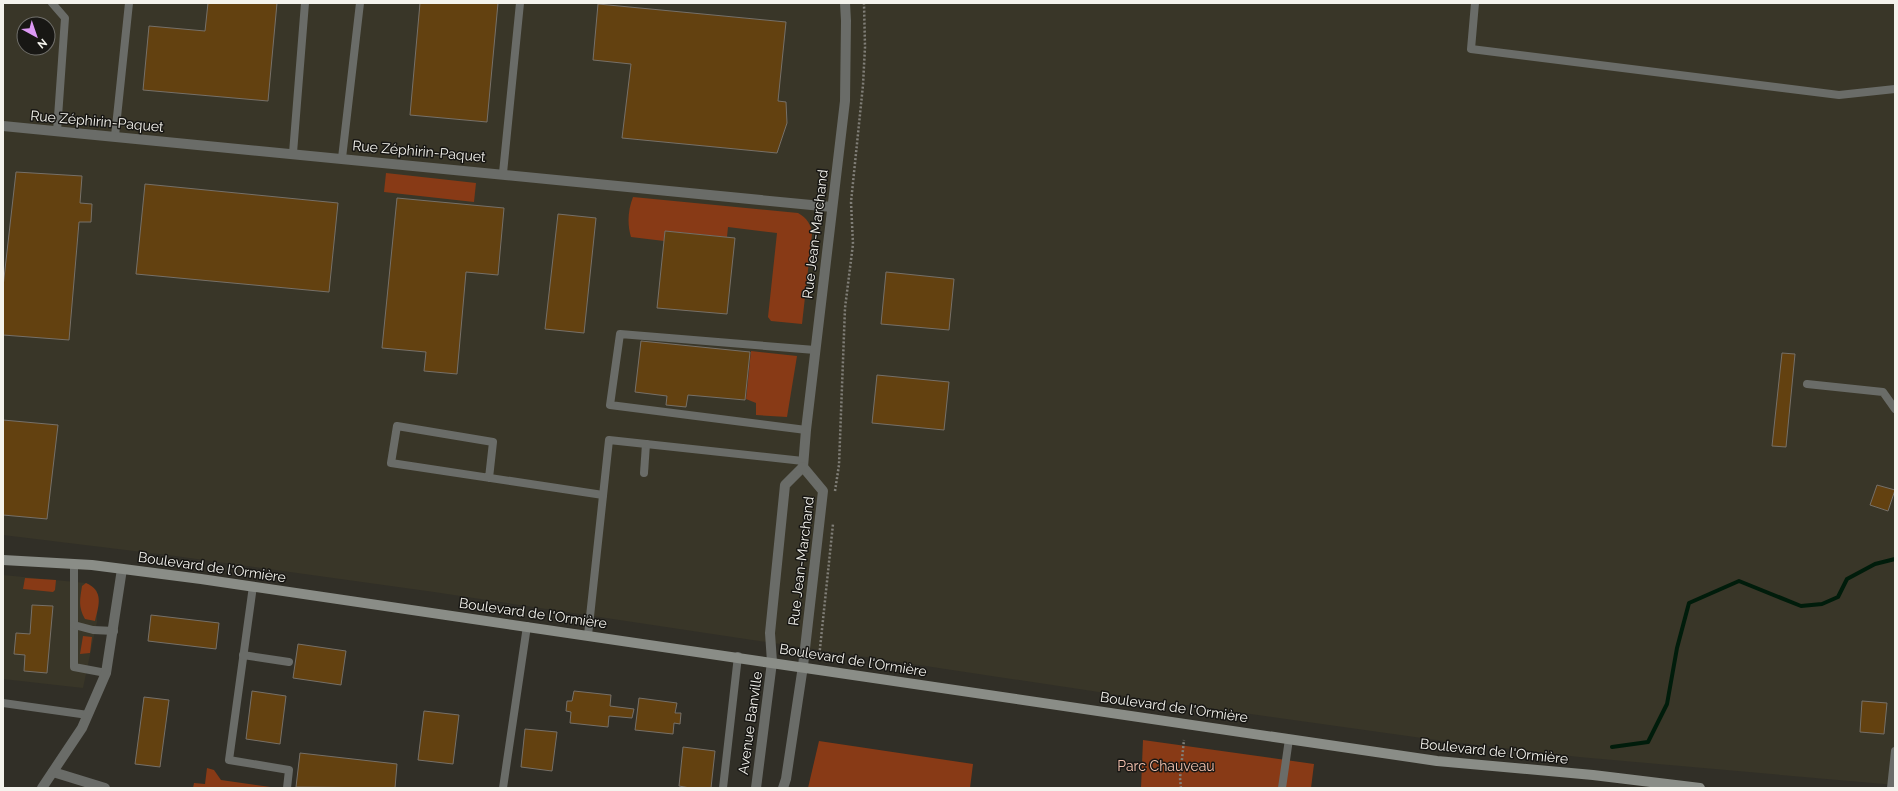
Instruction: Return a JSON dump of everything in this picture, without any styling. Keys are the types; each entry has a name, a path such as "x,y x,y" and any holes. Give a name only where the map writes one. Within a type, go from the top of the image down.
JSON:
{"main road":[{"name":"Boulevard de l'Ormière","path":"3,560 122,569 253,586 738,656 1437,761 1593,775 1700,788"}],"street":[{"name":"Rue Jean-Marchand","path":"772,662 770,633 785,484 803,464 845,101 845,3"},
{"name":"Rue Zéphirin-Paquet","path":"3,126 503,173 832,206"},
{"name":"Rue Jean-Marchand","path":"803,464 823,492 803,666"},
{"path":"42,788 82,728 106,673 114,631 122,569"},
{"name":"Avenue Banville","path":"756,788 772,662"},
{"path":"783,788 786,779 803,666"},
{"path":"53,772 105,788"}],"lane":[{"path":"52,3 66,18 57,131"},
{"path":"115,136 129,3"},
{"path":"293,153 305,3"},
{"path":"342,158 360,3"},
{"path":"503,173 520,3"},
{"path":"1475,3 1471,48 1839,95 1895,89"},
{"path":"806,430 610,405 620,334 815,350"},
{"path":"1807,384 1883,392 1895,409"},
{"path":"489,478 493,442 397,426 391,463 489,478 603,495"},
{"path":"588,635 609,440 803,464"},
{"path":"644,473 646,444"},
{"path":"74,565 74,667 106,673"},
{"path":"253,586 229,760 289,770 287,788"},
{"path":"74,625 93,630 114,631"},
{"path":"503,788 527,626"},
{"path":"243,655 289,662"},
{"path":"723,788 738,656"},
{"path":"3,703 88,715"},
{"path":"1282,788 1289,739"},
{"path":"1891,788 1895,751"}],"path":[{"path":"835,499 839,465 845,308 853,244 851,202 863,85 864,3"},
{"path":"818,669 833,519"},
{"path":"1181,788 1180,778 1184,740"}],"shaded area":[{"path":"3,3 1895,3 1895,785 1579,757 1429,739 1165,702 434,592 175,556 3,535"},
{"path":"3,575 86,583 97,591 97,622 83,688 3,679"}],"green space":[{"path":"386,173 476,183 474,202 384,192"},
{"path":"633,197 798,213 801,215 806,219 811,227 812,234 802,324 771,321 768,317 777,233 728,227 727,237 665,231 664,241 631,237 629,217"},
{"path":"751,351 797,356 787,417 756,415 756,403 746,399"},
{"path":"25,578 56,580 55,590 53,592 23,589"},
{"path":"86,583 92,586 98,594 99,604 95,621 85,619 80,607 82,586"},
{"path":"83,636 92,637 90,653 80,654"},
{"name":"Parc Chauveau","path":"1143,740 1314,764 1311,788 1141,788"},
{"path":"819,741 973,764 970,788 808,788"},
{"path":"207,768 214,770 221,780 278,788 193,788 194,783 205,784"}],"building":[{"path":"208,3 277,3 268,101 143,90 149,26 205,31"},
{"path":"420,3 498,3 487,122 410,115"},
{"path":"598,4 786,22 778,101 786,102 787,123 777,153 622,138 631,64 593,60"},
{"path":"16,172 82,176 80,203 92,204 91,222 79,222 69,340 3,335 3,287"},
{"path":"145,184 338,203 329,292 136,274"},
{"path":"397,198 504,208 498,275 466,272 457,374 424,371 426,352 382,348"},
{"path":"558,214 596,218 584,333 545,329"},
{"path":"665,231 735,238 727,314 657,308"},
{"path":"886,272 954,279 949,330 881,324"},
{"path":"641,341 750,352 745,400 688,395 686,407 666,405 667,396 635,392"},
{"path":"1782,353 1795,354 1786,447 1772,446"},
{"path":"877,375 949,382 944,430 872,423"},
{"path":"3,420 58,425 47,519 3,515"},
{"path":"1877,485 1895,490 1888,511 1870,505"},
{"path":"32,605 53,606 47,673 24,671 25,655 14,654 16,633 30,634"},
{"path":"151,615 219,623 216,649 148,641"},
{"path":"298,644 346,651 341,685 293,678"},
{"path":"252,691 286,696 280,744 246,739"},
{"path":"574,691 611,695 610,706 634,709 632,718 609,716 608,727 570,723 571,712 566,711 567,701 572,701"},
{"path":"144,697 169,700 160,767 135,764"},
{"path":"639,698 677,703 675,713 681,713 680,724 674,723 673,734 635,730"},
{"path":"1862,701 1887,703 1884,734 1860,732"},
{"path":"424,711 459,715 453,764 418,760"},
{"path":"525,729 557,732 552,771 521,767"},
{"path":"683,747 715,751 711,788 690,788 679,786"},
{"path":"300,753 397,764 395,788 296,787"}],"waterway":[{"path":"1612,747 1648,742 1667,704 1677,648 1689,603 1739,581 1801,606 1822,604 1838,597 1847,579 1875,564 1895,559"}]}
